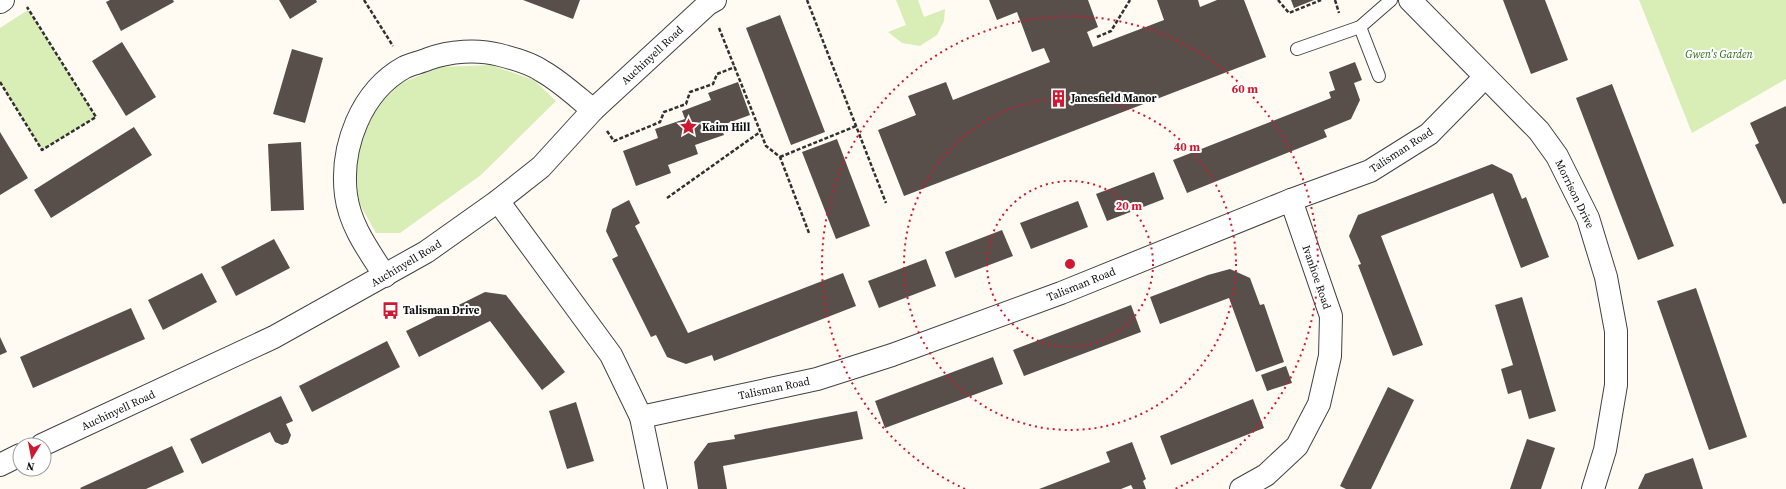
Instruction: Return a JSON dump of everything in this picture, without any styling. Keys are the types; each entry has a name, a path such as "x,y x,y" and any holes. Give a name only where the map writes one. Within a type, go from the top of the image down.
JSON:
{"street":[{"name":"Morrison Drive","path":"1410,0 1538,131 1556,156 1588,218 1606,277 1616,331 1616,385 1605,450 1593,489"},
{"name":"Auchinyell Road","path":"52,440 274,337 426,252 498,201 541,167 593,110 712,2"},
{"path":"385,276 362,240 350,215 346,194 347,157 350,140 364,106 383,84 405,67 446,53 472,52 498,55 542,70 593,110"},
{"name":"Talisman Road","path":"641,417 817,379 892,355 1061,293 1291,200 1370,171 1429,134 1485,78"},
{"name":"Ivanhoe Road","path":"1241,489 1266,475 1297,446 1319,404 1330,356 1331,316 1291,200"},
{"path":"498,201 611,355 641,417 656,489"},
{"path":"0,465 12,459"}],"lane":[{"path":"1298,50 1360,27 1391,0"},
{"path":"1360,27 1379,76"}],"path":[{"path":"364,0 405,67"},
{"path":"807,0 886,203"},
{"path":"1097,36 1111,31 1130,0"},
{"path":"1278,0 1290,12 1321,0"},
{"path":"712,2 760,132 766,146 780,157 810,233"},
{"path":"0,82 42,150 96,117 25,5"},
{"path":"593,110 614,141 660,122 664,112 686,104 690,92 713,84 717,74 735,67"},
{"path":"780,157 856,126"},
{"path":"666,198 760,132"}],"green space":[{"path":"896,0 918,0 924,17 945,9 944,21 937,35 920,46 902,43 888,32 906,25"},
{"name":"Gwen's Garden","path":"1639,0 1786,0 1786,79 1692,133"},
{"path":"28,10 96,117 42,150 0,82 0,28"},
{"path":"491,65 534,80 556,101 481,175 400,233 376,233 358,201 356,152 372,111 401,83 441,67"}],"building":[{"path":"110,0 173,0 174,2 121,31 106,2"},
{"path":"279,0 316,0 317,2 290,19"},
{"path":"523,0 580,0 573,19"},
{"name":"Janesfield Manor","path":"989,0 1088,0 1098,27 1087,32 1093,47 1164,20 1157,0 1198,0 1200,7 1217,0 1244,0 1266,57 904,196 878,130 916,115 908,96 946,82 953,100 1050,62 1044,48 1032,52 1017,12 997,20"},
{"path":"1291,0 1314,0 1294,8"},
{"path":"1503,0 1545,0 1568,60 1531,74"},
{"path":"780,15 825,132 791,145 746,28"},
{"path":"122,42 156,97 126,116 92,61"},
{"path":"292,49 323,58 305,123 273,114"},
{"path":"1355,62 1362,80 1354,83 1360,100 1351,119 1324,130 1327,137 1187,193 1173,160 1331,98 1329,92 1335,90 1329,72"},
{"path":"738,82 750,115 720,126 724,135 695,145 698,154 668,165 671,173 636,186 623,151 658,138 655,129 685,119 682,111 711,100 708,93"},
{"path":"1612,84 1674,246 1638,260 1576,98"},
{"path":"1786,106 1786,203 1783,204 1755,145 1759,143 1750,123"},
{"path":"134,127 152,155 51,218 34,190"},
{"path":"0,132 28,178 0,195"},
{"path":"837,139 870,226 836,239 802,152"},
{"path":"301,142 304,210 271,211 268,144"},
{"path":"1492,164 1512,174 1522,199 1526,197 1549,257 1521,268 1493,193 1381,236 1423,345 1393,356 1358,265 1361,264 1349,236 1358,215"},
{"path":"1154,172 1164,199 1107,221 1096,194"},
{"path":"629,200 640,223 635,226 688,333 843,273 856,306 714,361 712,355 686,364 667,357 656,335 651,337 612,259 618,256 606,231 612,209"},
{"path":"1078,201 1088,227 1031,249 1020,223"},
{"path":"1002,230 1013,256 955,278 945,252"},
{"path":"274,239 290,268 236,296 221,267"},
{"path":"926,259 936,286 879,308 868,281"},
{"path":"1230,269 1250,278 1260,305 1264,304 1284,362 1256,372 1229,298 1160,324 1150,297 1208,275"},
{"path":"202,273 217,302 163,330 148,300"},
{"path":"1696,288 1747,437 1709,450 1657,301"},
{"path":"485,292 506,295 565,372 542,390 490,321 419,357 406,331"},
{"path":"1522,297 1556,411 1529,419 1521,390 1508,394 1501,369 1513,365 1495,305"},
{"path":"1131,305 1141,332 1024,376 1013,350"},
{"path":"131,308 145,339 33,388 20,357"},
{"path":"0,337 7,352 0,355"},
{"path":"387,341 400,367 312,412 299,386"},
{"path":"993,357 1003,384 885,428 875,401"},
{"path":"1286,366 1292,383 1267,391 1261,375"},
{"path":"1388,387 1414,400 1371,489 1346,489 1340,486"},
{"path":"281,396 293,421 286,424 291,435 288,443 282,445 275,442 270,432 202,464 190,439"},
{"path":"1253,399 1264,428 1171,465 1160,436"},
{"path":"576,402 594,461 567,469 549,411"},
{"path":"857,411 863,439 723,466 727,489 698,489 694,462 708,443 735,439 734,435"},
{"path":"1527,439 1555,448 1541,489 1510,489"},
{"path":"1132,442 1146,479 1143,481 1146,489 1133,489 1131,485 1121,489 1039,489 1110,462 1106,452"},
{"path":"172,446 184,472 146,489 80,488"},
{"path":"1693,458 1703,489 1638,489 1645,474"}],"place":[{"name":"Janesfield Manor","path":"1058,98"},
{"name":"Kaim Hill","path":"689,127"},
{"name":"Talisman Drive","path":"390,310"}]}
